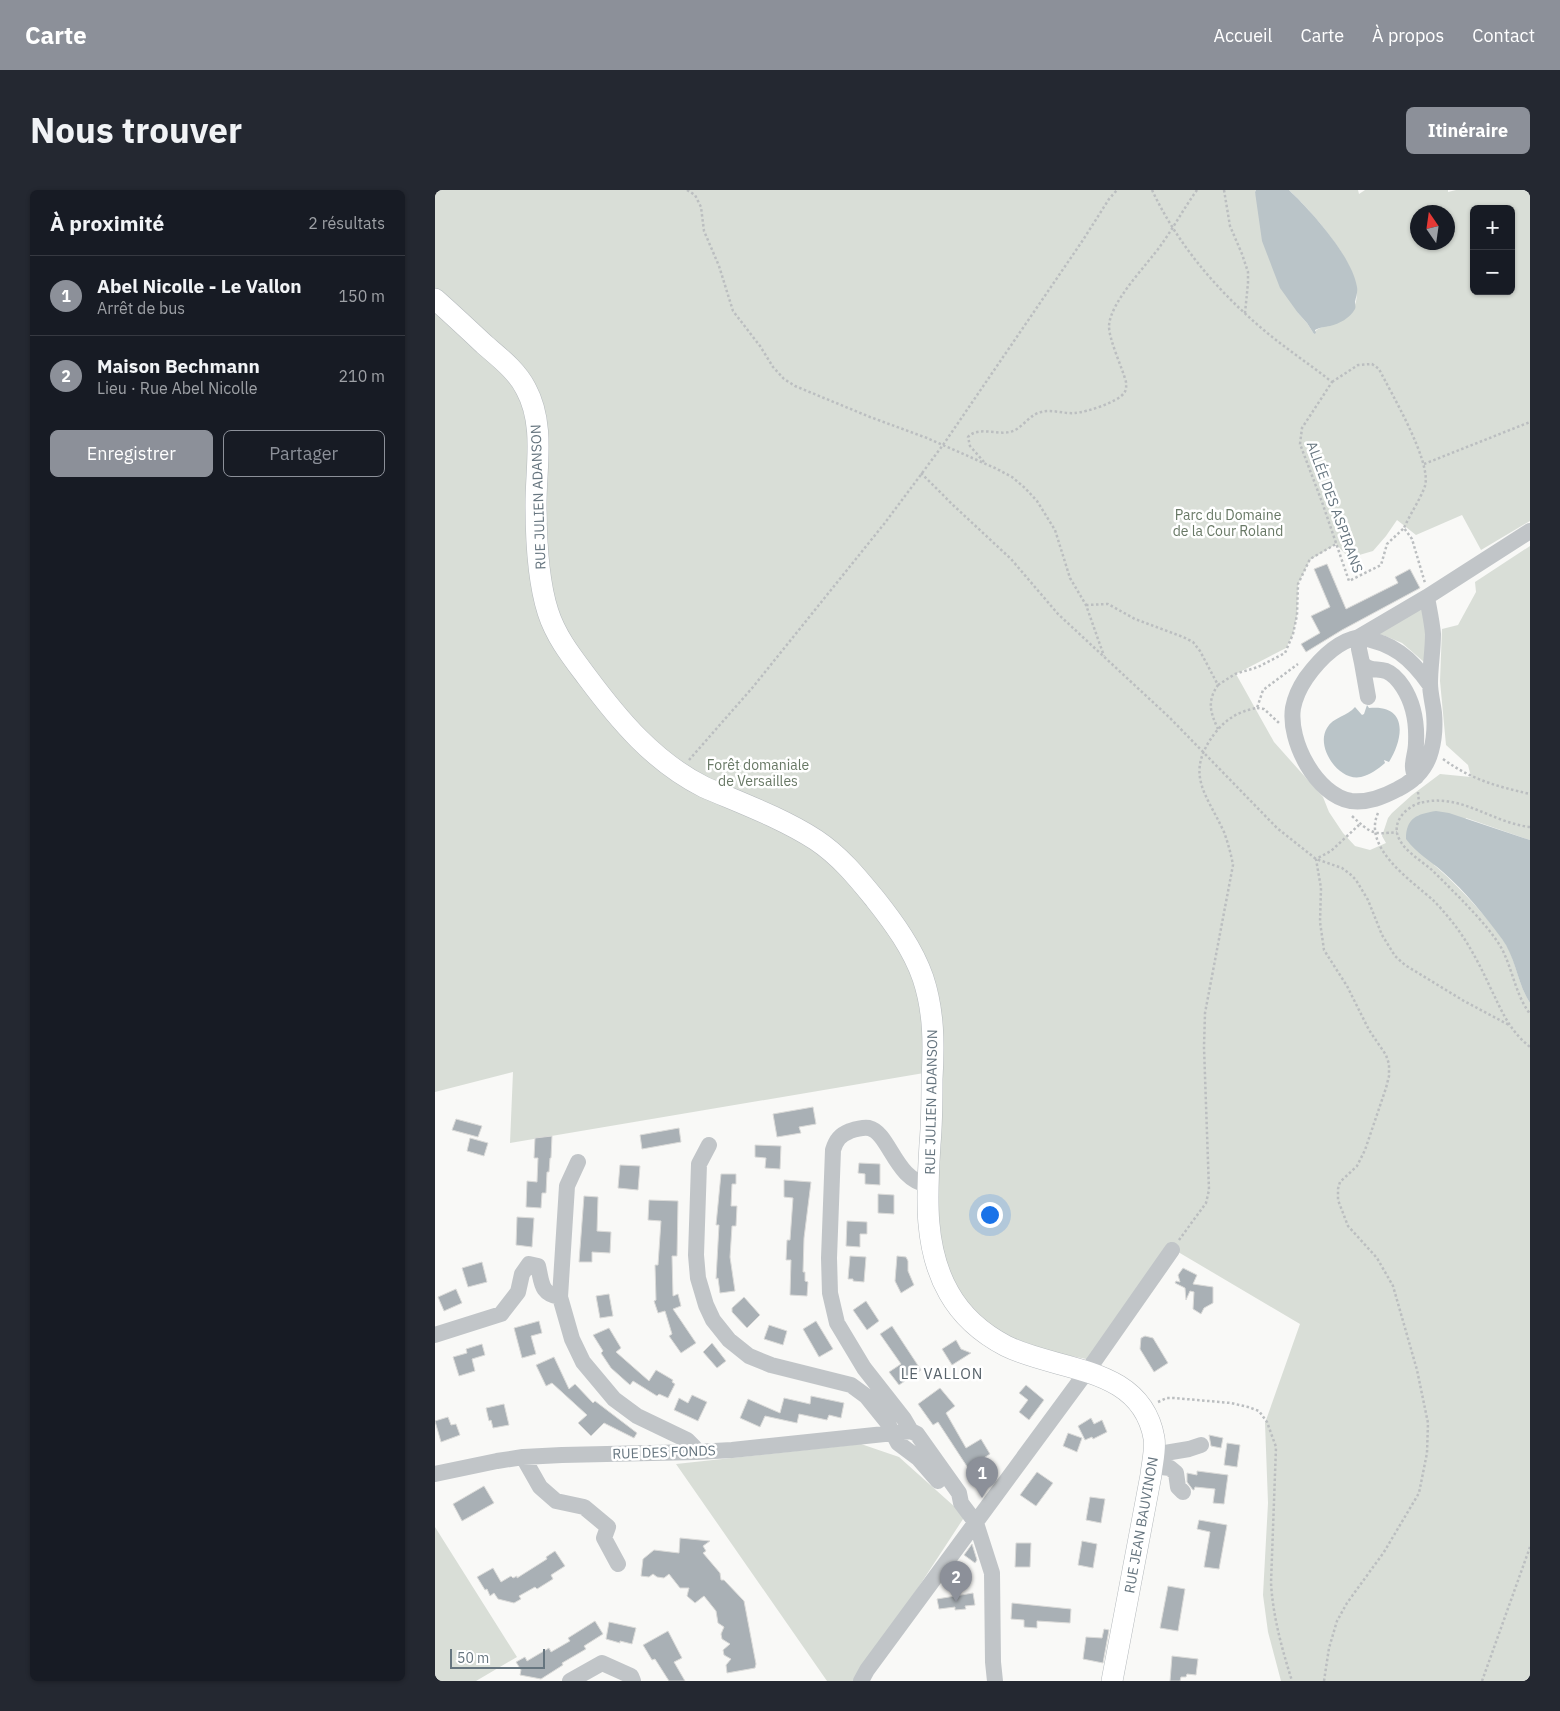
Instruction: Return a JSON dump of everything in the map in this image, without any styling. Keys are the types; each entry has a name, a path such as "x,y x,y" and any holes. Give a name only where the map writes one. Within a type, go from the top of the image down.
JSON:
{"main road":[{"name":"RUE JULIEN ADANSON","path":"435,299 515,371 533,404 538,432 539,454 536,504 540,573 548,612 567,650 613,710 655,755 678,772 704,787 798,830 829,849 839,857 861,882 902,937 923,978 932,1021 934,1059 929,1185 931,1235 938,1268 950,1294 967,1316 982,1331 1007,1346 1087,1372"},
{"name":"RUE JEAN BAUVINON","path":"1087,1372 1113,1381 1131,1394 1145,1412 1155,1440 1152,1466 1112,1681"}],"street":[{"path":"1427,597 1433,632 1430,685 1434,716 1432,750 1425,767 1416,777 1401,788 1375,800 1351,801 1339,797 1326,790 1315,776 1301,752 1296,740 1293,724 1296,695 1315,666 1335,647 1427,597 1530,531"},
{"path":"1353,638 1359,649 1368,697"},
{"path":"1353,638 1369,639 1391,647 1413,662 1430,685"},
{"path":"1362,663 1371,670 1389,672 1399,682 1409,699 1416,722 1416,744 1412,768 1416,777"},
{"path":"929,1185 919,1184 908,1175 878,1133 869,1128 853,1130 836,1140 833,1150 829,1258 831,1293 837,1323 864,1368 905,1419 911,1431 917,1434 959,1492 961,1503 975,1523 992,1573 995,1681"},
{"path":"709,1145 699,1164 696,1255 698,1278 706,1305 713,1320 729,1340 749,1356 771,1365 851,1385 866,1396 894,1433 898,1443 918,1458 952,1498 961,1503"},
{"path":"578,1162 567,1186 560,1298 572,1340 583,1362 609,1394 637,1416 687,1440 694,1446 696,1452"},
{"path":"861,1681 867,1670 1087,1372 1172,1250"},
{"path":"435,1335 501,1314 518,1292 522,1274 529,1264 538,1266 543,1288 548,1294 560,1298"},
{"name":"RUE DES FONDS","path":"435,1474 523,1457 562,1454 696,1452 911,1431"},
{"path":"1152,1466 1165,1453 1201,1445"},
{"path":"523,1457 538,1484 556,1501 584,1507 608,1527 604,1538 618,1564"},
{"path":"1152,1466 1170,1468 1176,1473 1177,1487 1183,1492"},
{"path":"570,1681 602,1664 631,1676 633,1681"}],"path":[{"path":"687,190 695,195 701,207 704,231 719,266 733,311 760,346 773,368 784,379 822,397 985,463 1012,477 1025,488 1047,515 1055,530 1070,578 1087,605 1105,657"},
{"path":"678,772 753,687 885,524 943,445 1109,199 1117,190"},
{"path":"1152,190 1172,228 1208,276 1226,296 1260,327 1332,382 1363,363 1372,364 1379,369 1406,422 1424,464 1530,422"},
{"path":"985,463 970,446 968,437 971,434 977,432 1009,432 1017,429 1031,416 1039,412 1075,413 1086,411 1119,398 1124,394 1126,382 1111,336 1109,327 1111,317 1117,304 1162,244 1197,190"},
{"path":"1224,190 1230,226 1248,272 1245,312"},
{"name":"ALLÉE DES ASPIRANS","path":"1332,382 1301,428 1299,444 1322,502 1349,581 1381,566 1387,544 1404,528 1425,485 1424,464"},
{"path":"921,473 1011,560 1047,602 1170,718 1277,828 1316,858 1342,868 1356,880 1368,900 1382,936 1395,956 1405,965 1464,1001 1509,1025"},
{"path":"1404,528 1412,539 1425,581 1427,597"},
{"path":"1218,729 1213,720 1210,702 1211,694 1218,685 1235,674 1258,667 1285,653 1293,634 1297,615 1298,584 1310,560 1336,544"},
{"path":"1087,605 1108,604 1135,619 1193,642 1218,685"},
{"path":"1172,1250 1198,1216 1206,1203 1209,1190 1204,1047 1205,1021 1207,998 1233,865 1229,845 1201,786 1200,764 1203,753 1225,721 1247,709 1257,708 1263,690 1300,663"},
{"path":"1432,750 1458,770 1479,781 1530,794"},
{"path":"1530,827 1503,821 1451,800 1419,801 1408,808 1403,814 1398,822 1397,832 1399,839 1406,849 1449,887 1488,930 1502,951 1515,987 1523,1005 1530,1014"},
{"path":"1380,810 1377,815 1375,834 1390,861 1399,872 1436,903 1453,922 1482,969 1509,1025 1530,1047"},
{"path":"1316,858 1331,851 1360,824"},
{"path":"1375,834 1397,832"},
{"path":"1316,858 1321,888 1320,922 1324,950 1347,986 1369,1030 1386,1055 1389,1064 1386,1088 1365,1150 1357,1166 1340,1182 1338,1189 1339,1200 1348,1226 1377,1258 1393,1286 1417,1370 1428,1423 1427,1453 1419,1492 1384,1552 1347,1603 1337,1621 1329,1648 1325,1681"},
{"path":"1145,1412 1158,1402 1167,1398 1174,1398 1231,1403 1248,1407 1259,1411 1267,1422 1276,1446 1272,1601 1291,1681"},
{"path":"1482,1681 1530,1547"}],"green space":[{"name":"Forêt domaniale de Versailles","path":"435,190 1256,190 1255,192 1298,313 1314,334 1319,328 1339,322 1349,315 1356,301 1356,285 1350,267 1339,249 1313,215 1289,190 1358,190 1359,194 1365,190 1448,190 1448,192 1456,190 1530,190 1530,521 1481,550 1462,515 1416,535 1397,520 1373,551 1349,558 1336,544 1310,560 1298,584 1297,615 1293,634 1286,648 1236,674 1274,742 1323,797 1329,812 1343,833 1355,846 1370,850 1386,843 1382,836 1388,818 1392,813 1440,774 1471,777 1468,765 1446,745 1440,681 1442,629 1458,625 1476,592 1475,582 1530,546 1530,840 1466,818 1434,865 1476,906 1504,942 1510,952 1530,1003 1530,1681 1281,1681 1268,1632 1263,1595 1268,1503 1265,1423 1300,1324 1168,1246 1096,1361 1052,1352 991,1330 947,1279 936,1214 943,1073 924,1073 510,1143 513,1072 435,1092"},
{"path":"1421,608 1429,627 1424,662 1402,643 1383,635 1381,639 1379,632"},
{"path":"861,1444 899,1457 965,1516 857,1681 827,1681 676,1464"},
{"path":"435,1527 517,1657 476,1681 435,1681"}],"shaded area":[{"path":"1256,190 1289,190 1319,222 1339,248 1354,275 1357,289 1355,309 1344,320 1317,329 1314,334 1280,288 1262,241"},
{"path":"1367,705 1369,708 1382,708 1391,711 1399,724 1400,733 1398,743 1389,762 1384,760 1385,763 1377,770 1361,777 1353,777 1337,769 1331,762 1324,744 1324,736 1327,728 1333,721 1349,713 1355,707 1362,715"},
{"path":"1436,811 1449,813 1530,840 1530,1003 1507,946 1495,930 1459,887 1414,849 1406,839 1408,826 1414,818"}],"building":[{"path":"1327,564 1346,609 1398,583 1395,577 1410,569 1420,588 1342,630 1306,652 1301,644 1320,633 1311,616 1330,607 1314,569"},
{"path":"813,1107 816,1124 799,1127 801,1133 777,1137 773,1114"},
{"path":"456,1119 482,1126 478,1137 452,1130"},
{"path":"679,1128 681,1142 642,1149 640,1135"},
{"path":"552,1136 546,1193 542,1193 541,1208 526,1207 527,1181 537,1182 538,1158 534,1158 535,1138"},
{"path":"470,1138 488,1143 484,1156 467,1151"},
{"path":"755,1145 781,1146 780,1169 765,1168 766,1158 755,1157"},
{"path":"859,1163 880,1164 880,1185 865,1184 865,1174 858,1173"},
{"path":"620,1165 640,1166 638,1190 618,1188"},
{"path":"721,1174 736,1174 736,1184 732,1184 731,1206 737,1206 736,1226 732,1226 730,1257 735,1291 720,1293 718,1278 716,1279 719,1225 716,1225"},
{"path":"784,1180 811,1182 804,1238 803,1272 805,1272 805,1281 808,1282 807,1296 790,1295 791,1260 786,1260 787,1240 790,1240 793,1198 784,1197"},
{"path":"878,1194 894,1195 894,1214 878,1213"},
{"path":"584,1196 598,1197 597,1231 611,1232 610,1253 592,1252 592,1262 579,1262"},
{"path":"649,1200 678,1201 677,1256 672,1256 673,1296 678,1294 681,1306 673,1309 696,1343 681,1353 669,1336 672,1334 665,1311 658,1313 654,1301 656,1300 655,1265 658,1265 661,1221 648,1220"},
{"path":"517,1217 534,1218 532,1247 516,1245"},
{"path":"847,1221 867,1222 867,1234 860,1234 860,1247 846,1246"},
{"path":"850,1256 866,1257 864,1282 848,1279"},
{"path":"897,1256 906,1257 908,1271 914,1285 901,1293 895,1281"},
{"path":"482,1262 487,1282 468,1287 462,1268"},
{"path":"1183,1268 1197,1275 1193,1284 1213,1287 1213,1303 1204,1308 1201,1314 1193,1309 1194,1292 1190,1291 1186,1300 1185,1288 1175,1283 1176,1281 1180,1282 1178,1275"},
{"path":"456,1289 462,1303 444,1311 438,1297"},
{"path":"609,1294 613,1316 600,1318 596,1296"},
{"path":"744,1297 760,1315 747,1328 732,1312 732,1308"},
{"path":"866,1301 879,1321 867,1330 853,1310"},
{"path":"539,1321 542,1333 531,1336 536,1354 522,1358 514,1328"},
{"path":"816,1321 833,1349 819,1357 803,1329"},
{"path":"769,1325 787,1331 783,1345 764,1339"},
{"path":"892,1326 921,1370 899,1385 889,1372 901,1364 880,1334"},
{"path":"609,1328 621,1348 616,1352 649,1381 656,1370 673,1380 672,1382 675,1384 668,1398 659,1394 657,1396 633,1381 630,1385 611,1368 601,1353 603,1351 593,1335"},
{"path":"1145,1336 1153,1338 1168,1363 1154,1372 1140,1349 1141,1338"},
{"path":"956,1340 961,1349 971,1353 952,1365 942,1349"},
{"path":"712,1343 726,1361 717,1368 703,1352"},
{"path":"482,1344 485,1355 472,1359 475,1371 459,1376 453,1357 467,1353 466,1349"},
{"path":"554,1357 569,1389 575,1384 593,1403 595,1401 637,1433 634,1438 604,1423 591,1436 578,1423 587,1415 552,1383 546,1386 536,1365"},
{"path":"1026,1385 1044,1400 1029,1420 1019,1412 1028,1400 1019,1393"},
{"path":"940,1388 955,1406 946,1413 966,1448 981,1439 990,1454 968,1468 938,1422 933,1425 918,1404"},
{"path":"692,1395 707,1402 698,1421 674,1410 679,1398 688,1403"},
{"path":"811,1396 844,1403 841,1418 829,1415 827,1420 799,1414 797,1423 765,1416 760,1427 740,1418 748,1399 780,1413 784,1398 810,1404"},
{"path":"504,1404 509,1425 493,1428 486,1408"},
{"path":"448,1417 451,1425 456,1424 460,1435 441,1442 435,1421"},
{"path":"1091,1418 1094,1424 1102,1420 1107,1432 1093,1439 1092,1437 1085,1440 1078,1426"},
{"path":"1068,1433 1082,1438 1077,1452 1063,1446"},
{"path":"1209,1435 1223,1438 1221,1448 1211,1446"},
{"path":"1227,1443 1240,1445 1237,1467 1224,1465"},
{"path":"1197,1471 1228,1475 1224,1504 1213,1503 1215,1489 1195,1487 1193,1490 1187,1482 1187,1473 1197,1475"},
{"path":"1037,1472 1053,1483 1036,1506 1020,1495"},
{"path":"484,1486 494,1503 462,1521 453,1504"},
{"path":"1090,1497 1105,1499 1101,1523 1086,1520"},
{"path":"1199,1520 1227,1525 1219,1569 1204,1567 1210,1532 1197,1529"},
{"path":"680,1538 710,1541 703,1546 706,1551 703,1553 720,1573 721,1580 724,1580 744,1601 756,1664 755,1668 727,1673 726,1665 731,1659 724,1655 723,1650 730,1644 722,1639 721,1634 724,1627 718,1623 716,1611 704,1596 695,1603 687,1596 689,1588 680,1588 669,1574 664,1578 653,1574 649,1577 641,1576 643,1559 654,1550 679,1553"},
{"path":"1082,1541 1097,1544 1093,1568 1078,1565"},
{"path":"1016,1543 1031,1543 1030,1567 1015,1567"},
{"path":"972,1544 977,1560 975,1563 964,1555"},
{"path":"555,1551 565,1566 551,1575 553,1579 537,1589 535,1587 519,1596 521,1599 514,1603 498,1599 494,1593 490,1596 477,1577 493,1568 501,1582 511,1576 513,1578 517,1576 517,1578 547,1559 546,1557"},
{"path":"1168,1586 1185,1589 1178,1631 1160,1628"},
{"path":"973,1593 975,1605 965,1606 966,1609 955,1610 955,1607 939,1609 937,1599"},
{"path":"1012,1603 1071,1609 1070,1623 1037,1621 1037,1628 1024,1627 1024,1620 1011,1619"},
{"path":"595,1621 603,1634 584,1646 586,1649 562,1663 563,1665 541,1679 520,1675 521,1670 516,1662 525,1657 527,1661 549,1648 551,1652 570,1641 568,1638"},
{"path":"609,1622 636,1628 632,1644 606,1639"},
{"path":"1104,1629 1109,1630 1103,1663 1083,1659 1086,1637 1102,1638"},
{"path":"668,1631 682,1658 674,1662 685,1681 669,1681 655,1659 652,1660 643,1645"},
{"path":"1172,1656 1198,1659 1196,1675 1187,1674 1186,1677 1181,1677 1180,1681 1170,1681"}],"place":[{"name":"Abel Nicolle - Le Vallon","path":"982,1498"},
{"name":"Maison Bechmann","path":"956,1602"}],"district":[{"name":"LE VALLON","path":"942,1374"}],"park label":[{"name":"Parc du Domaine de la Cour Roland","path":"1228,524"}]}
